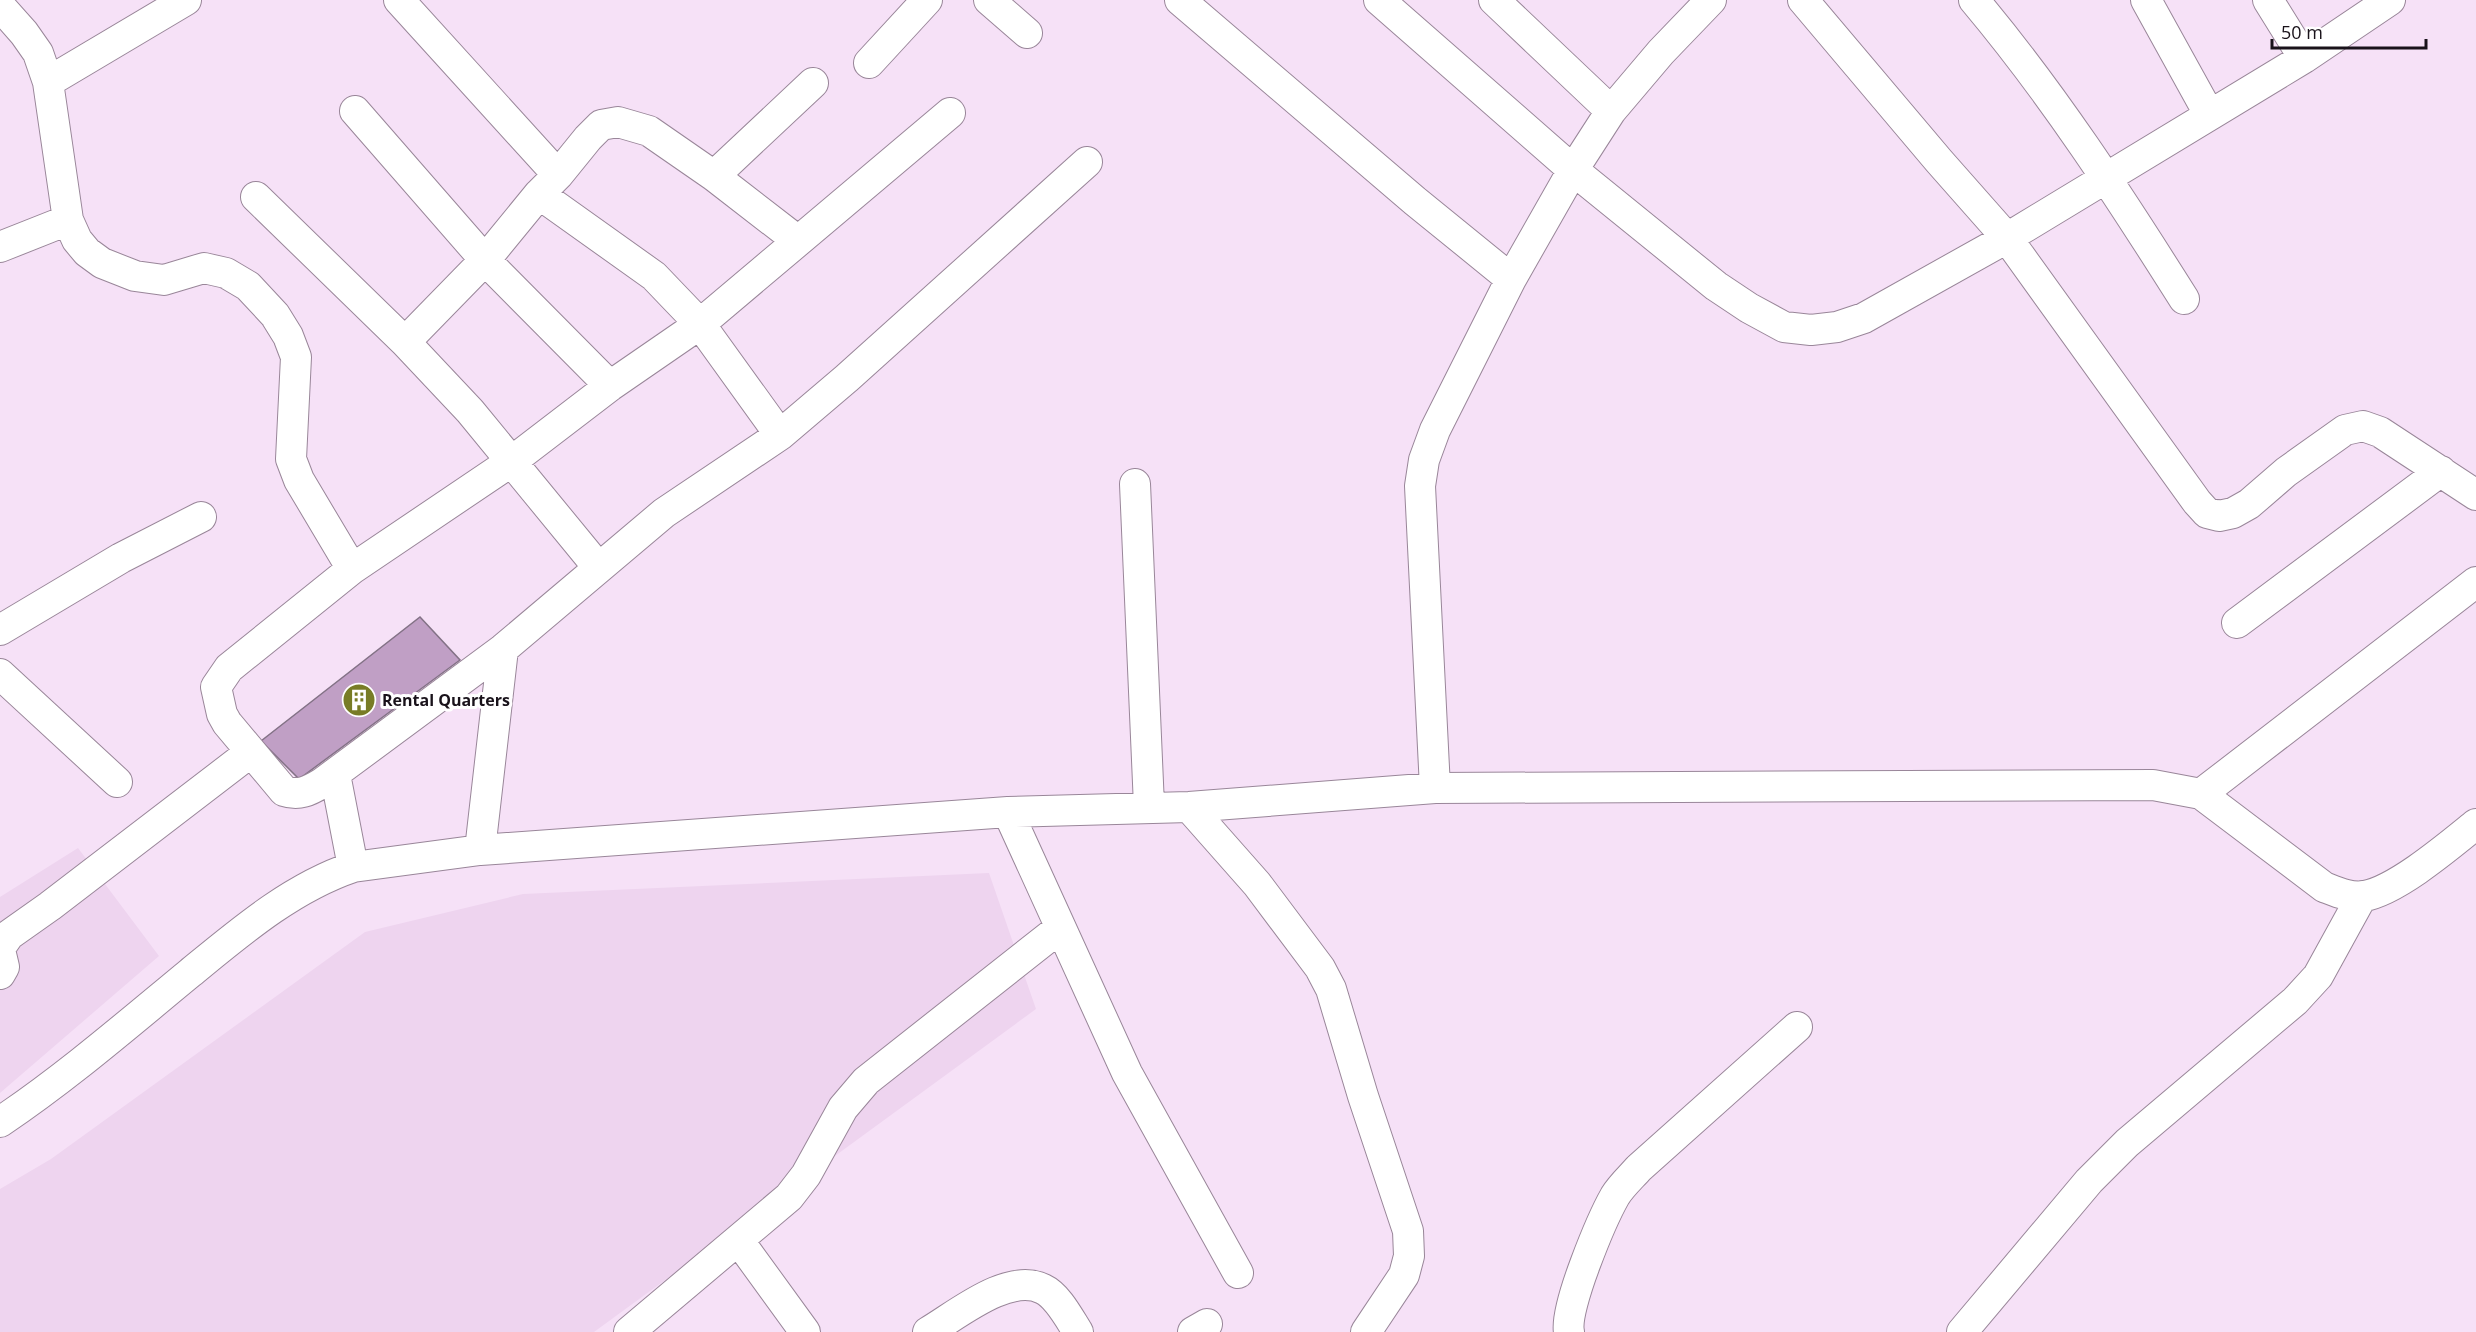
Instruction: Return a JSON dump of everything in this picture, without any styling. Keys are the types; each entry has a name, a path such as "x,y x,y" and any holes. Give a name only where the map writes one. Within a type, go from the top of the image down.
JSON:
{"street":[{"path":"48,82 186,0"},
{"path":"869,63 927,0"},
{"path":"989,0 1027,33"},
{"path":"1180,0 1415,201 1508,286"},
{"path":"1379,0 1573,170 1716,286 1749,308 1784,327 1811,330 1837,327 1864,318 2007,238 2304,58 2390,0"},
{"path":"1494,0 1611,111"},
{"path":"1435,788 1420,486 1424,460 1435,430 1508,286 1573,170 1611,111 1669,43 1711,0"},
{"path":"1803,0 2007,238 2109,382 2207,513 2219,516 2233,513 2345,430 2363,426 2380,432 2476,495"},
{"path":"1974,0 2009,41 2108,178 2184,299"},
{"path":"2146,0 2209,114"},
{"path":"2268,0 2304,58"},
{"path":"405,1 549,185 654,276 700,324 780,435"},
{"path":"0,6 38,53 48,82 68,220 87,252 102,262 135,276 164,280 204,268 226,273 248,286 275,315 288,336 296,357 291,459 299,480 352,569"},
{"path":"714,176 813,82"},
{"path":"355,111 485,260 610,386"},
{"path":"950,113 700,324 610,386 512,462 352,569 229,668 216,687 222,714 284,791 295,795 309,791 335,774 503,649 664,513 780,435 1088,162"},
{"path":"405,342 485,260 601,125 618,122 649,131 714,176 798,241"},
{"path":"256,198 405,342 470,411 598,567"},
{"path":"0,247 68,220"},
{"path":"2238,623 2441,471"},
{"path":"1135,484 1149,806"},
{"path":"0,630 121,558 201,517"},
{"path":"2201,794 2476,582"},
{"path":"480,850 503,649"},
{"path":"0,674 117,782"},
{"path":"0,974 4,967 0,949 9,935 51,906 251,752"},
{"path":"335,774 353,867"},
{"path":"0,1122 65,1075 257,918 334,873 353,867 480,850 1008,812 1149,806 1189,807 1435,788 2154,785 2201,794 2324,887 2342,894 2362,896 2379,892 2397,882 2476,824"},
{"path":"1189,807 1257,884 1320,968 1331,988 1363,1096 1408,1232 1409,1256 1390,1319 1366,1332"},
{"path":"1008,812 1127,1074 1238,1273"},
{"path":"1962,1332 2090,1181 2127,1143 2295,1001 2318,976 2362,896"},
{"path":"629,1332 789,1197 806,1175 843,1108 866,1081 1060,928"},
{"path":"1569,1332 1567,1325 1570,1309 1600,1227 1616,1194 1639,1168 1797,1026"},
{"path":"739,1241 805,1332"},
{"path":"928,1332 997,1290 1023,1284 1043,1289 1058,1302 1078,1332"}],"shaded area":[{"path":"78,848 159,956 0,1093 0,897"},
{"path":"989,873 1036,1009 594,1332 0,1332 0,1189 51,1159 365,932 523,894"}],"building":[{"name":"Rental Quarters","path":"420,617 460,660 299,779 261,741"}],"place":[{"name":"Rental Quarters","path":"359,700"}]}
